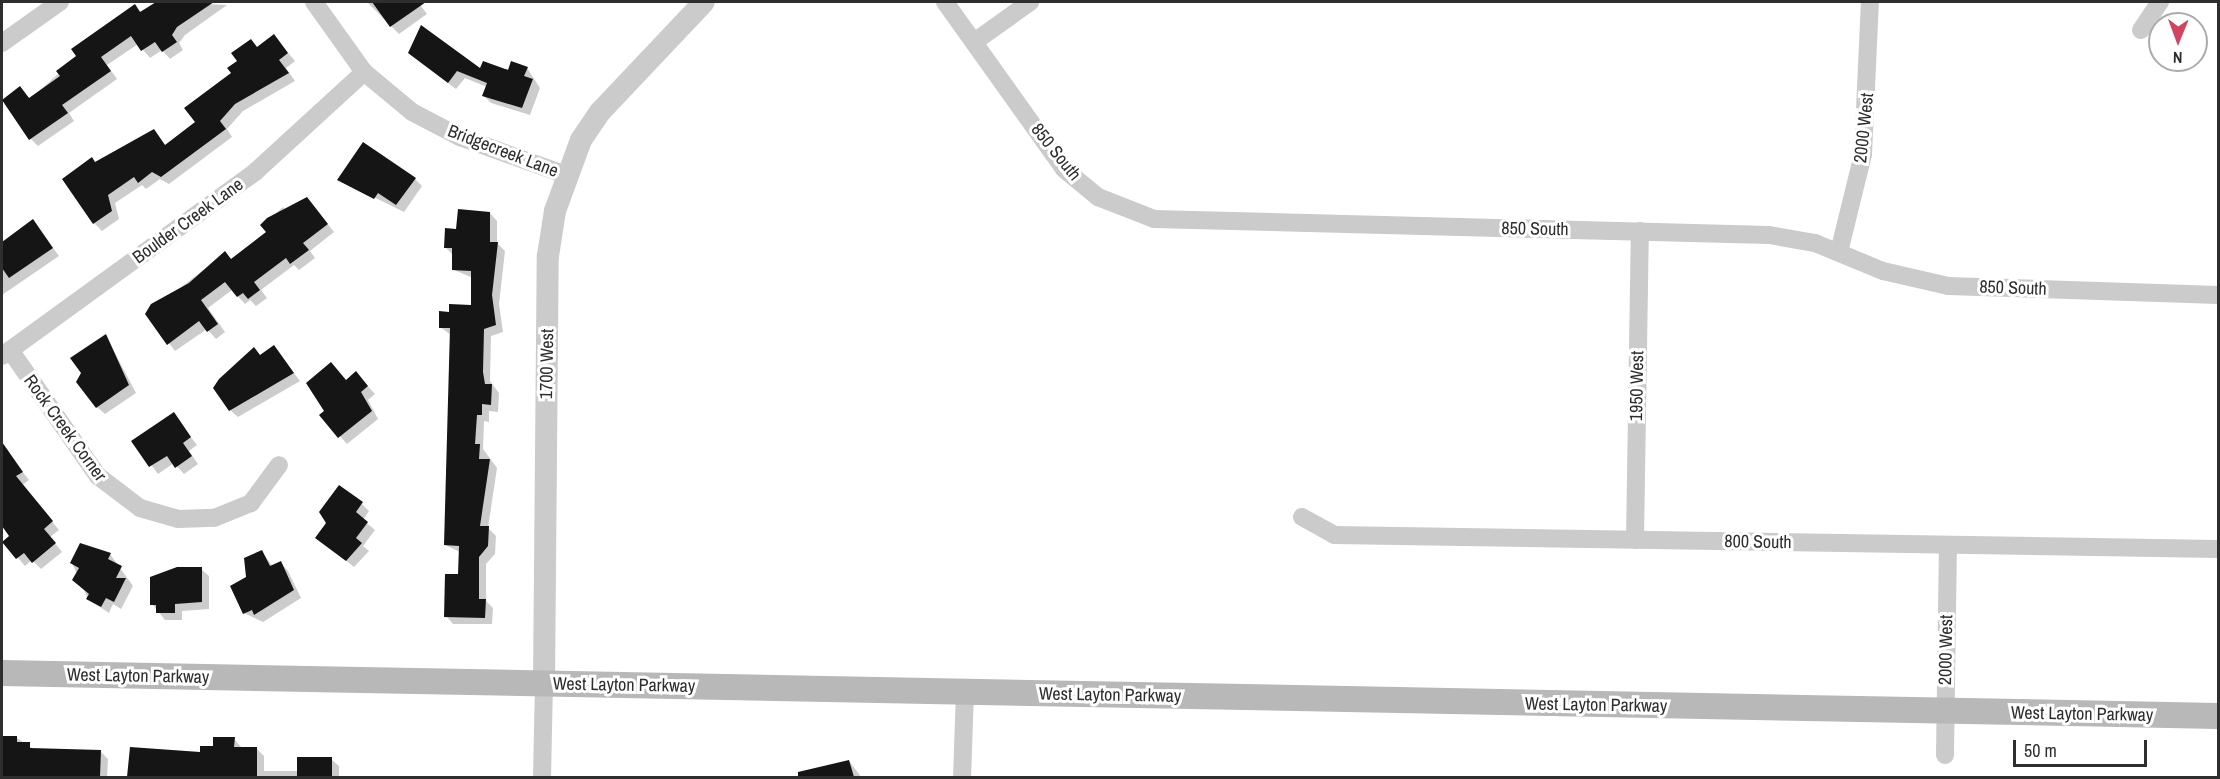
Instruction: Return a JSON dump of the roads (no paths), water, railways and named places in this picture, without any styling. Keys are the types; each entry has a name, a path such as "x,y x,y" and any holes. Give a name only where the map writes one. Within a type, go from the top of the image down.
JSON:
{"main road":[{"name":"West Layton Parkway","path":"2,673 2218,716"}],"street":[{"path":"2,43 60,2"},
{"name":"Bridgecreek Lane","path":"314,2 364,72 412,112 460,138 566,175"},
{"name":"1700 West","path":"542,777 548,256 566,175 600,112 704,2"},
{"name":"850 South","path":"945,2 1064,169 1098,197 1135,214 1173,222 1769,235 1839,252 1883,271 1948,286 2218,295"},
{"path":"974,42 1030,2"},
{"name":"2000 West","path":"1839,252 1863,154 1870,2"},
{"path":"2141,30 2160,2"},
{"name":"Boulder Creek Lane","path":"6,353 255,172 364,72"},
{"name":"1950 West","path":"1635,540 1640,231"},
{"name":"Rock Creek Corner","path":"6,353 98,476 140,508 178,519 214,518 251,503 279,465"},
{"name":"800 South","path":"1302,517 1334,535 2218,549"},
{"name":"2000 West","path":"1944,755 1948,545"},
{"path":"962,777 965,692"}]}
